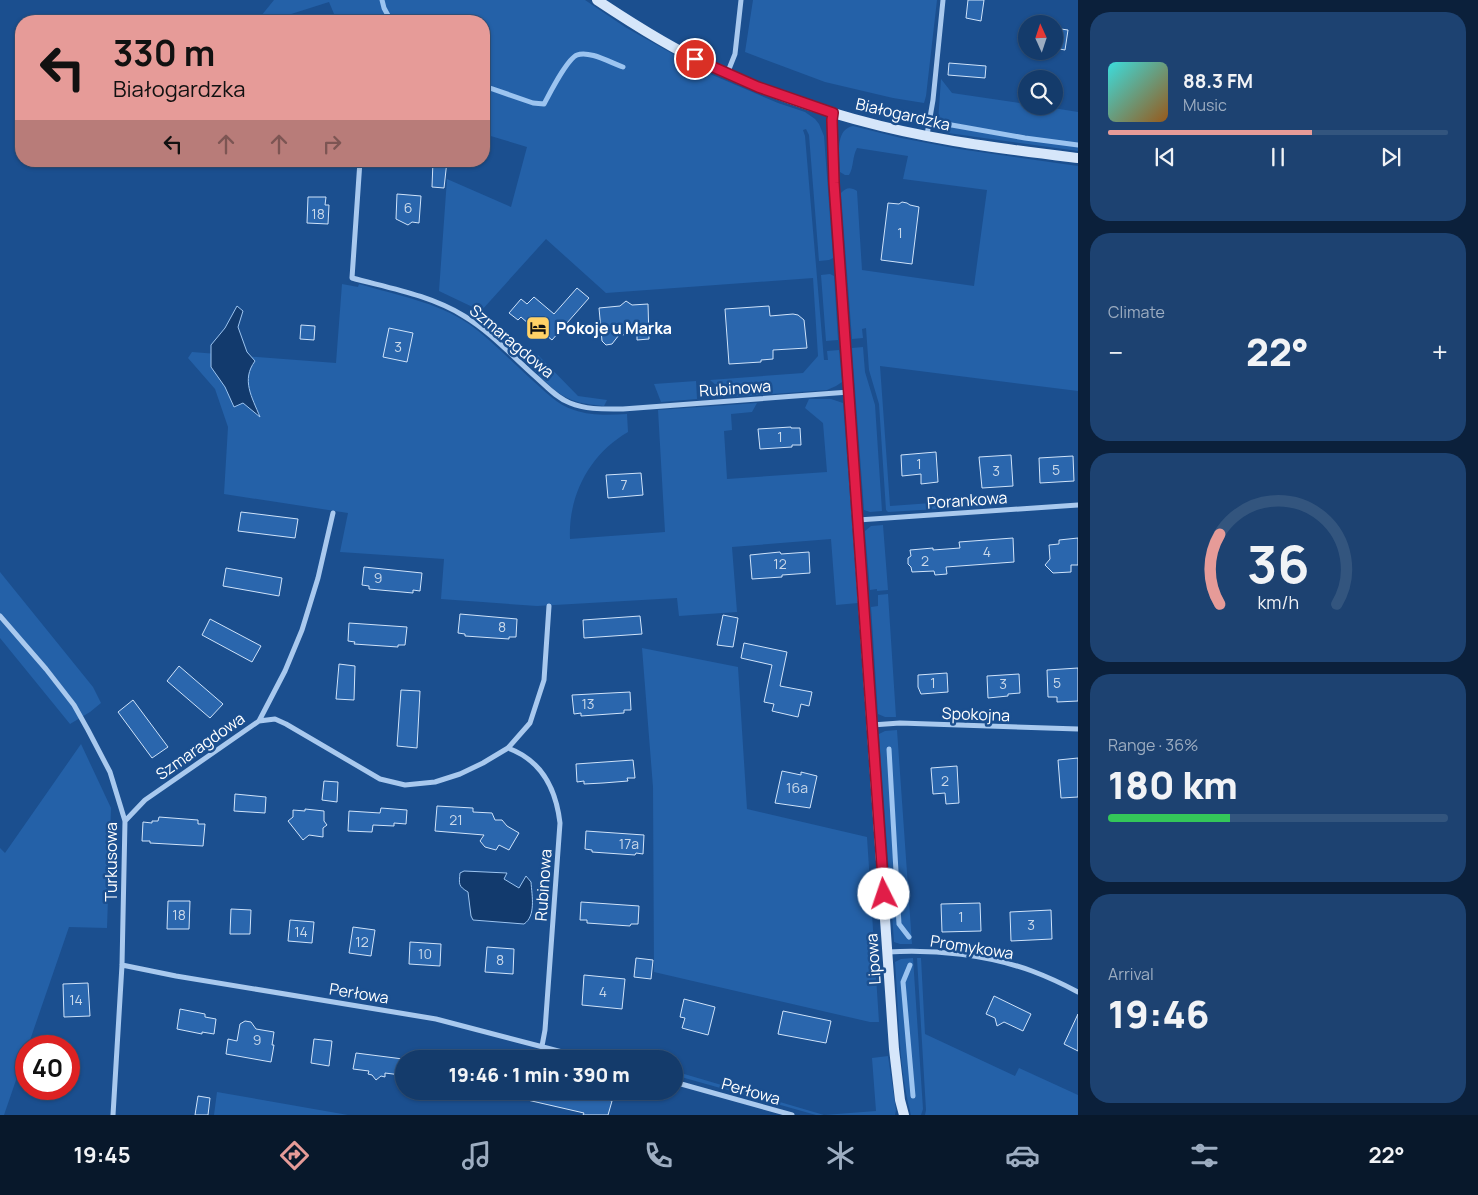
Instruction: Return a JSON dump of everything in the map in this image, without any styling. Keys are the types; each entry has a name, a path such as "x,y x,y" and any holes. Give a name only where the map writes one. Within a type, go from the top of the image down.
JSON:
{"street":[{"name":"Białogardzka","path":"597,0 682,52 727,74 781,96 833,113 927,136 1078,158"},
{"path":"727,74 735,54 741,0"},
{"path":"927,136 933,100 943,0"},
{"name":"Lipowa","path":"833,113 834,183 894,1049 898,1087 904,1115"},
{"name":"Szmaragdowa","path":"360,167 352,278 426,298 464,316 480,326 552,392 568,403 589,409 623,409"},
{"name":"Rubinowa","path":"623,409 849,392"},
{"name":"Porankowa","path":"858,520 1078,505"},
{"name":"Szmaragdowa","path":"125,821 146,800 259,721 285,671 302,630 318,578 333,513"},
{"path":"259,721 275,719 286,724 380,779 404,785 435,782 460,774 482,764 508,748 530,723 544,680 549,606"},
{"name":"Turkusowa","path":"0,616 74,705 110,772 125,821 122,965 113,1115"},
{"name":"Spokojna","path":"872,725 900,723 1078,729"},
{"name":"Rubinowa","path":"508,748 520,752 540,769 555,797 560,823 545,1030 542,1046"},
{"name":"Promykowa","path":"888,952 916,951 998,960 1034,971 1078,992"},
{"name":"Perłowa","path":"122,965 176,976 436,1019 556,1050"},
{"name":"Perłowa","path":"683,1085 792,1115"}],"shaded area":[{"path":"274,0 585,0 625,27 703,71 778,103 805,112 819,124 824,136 833,258 819,261 809,135 806,129 803,130 824,360 828,360 827,351 839,350 842,382 827,390 730,397 710,380 803,373 818,356 813,278 606,293 546,239 481,311 439,291 447,179 511,207 527,147 490,136 490,15 334,15 329,2 288,15 262,15"},
{"path":"753,0 937,0 924,103 893,98 825,82 745,52"},
{"path":"941,79 952,93 1018,103 1018,115 1063,115 1063,110 1078,112 1078,151 948,133 938,122"},
{"path":"853,126 901,138 959,149 1078,166 1078,391 880,366 890,506 987,499 987,506 888,512 886,510 879,404 869,370 866,328 862,329 863,338 852,339 841,193 849,188 857,191 862,270 974,286 987,190 903,179 908,156 857,148 851,172 849,175 845,175 840,172 839,144 843,133 847,128"},
{"path":"830,274 834,276 838,340 826,341 821,275"},
{"path":"342,284 358,287 359,284 430,305 457,316 477,330 547,393 568,408 594,414 627,414 628,432 615,441 592,464 577,492 570,523 570,539 665,532 658,410 757,403 752,412 731,414 732,430 724,431 727,479 827,472 823,423 805,408 809,399 831,399 843,403 858,603 836,605 831,539 732,547 737,612 679,616 677,598 537,606 441,599 444,559 340,552 348,513 224,494 228,427 215,389 188,358 192,352 336,363"},
{"path":"237,306 243,311 238,327 247,352 255,361 251,368 248,382 251,396 260,417 243,403 234,407 225,387 211,367 211,345 225,328"},
{"path":"863,347 865,372 875,405 882,511 870,512 864,510 852,348"},
{"path":"538,355 578,396 607,400 604,406 580,402 563,396 555,390 531,367"},
{"path":"696,381 697,399 661,402 654,384"},
{"path":"883,525 888,590 870,590 865,531 871,526"},
{"path":"0,572 93,687 101,703 70,724 0,638"},
{"path":"888,594 896,717 885,717 878,714 871,607 878,606 878,595"},
{"path":"642,648 738,667 747,809 867,837 879,1022 870,1022 654,972 653,787"},
{"path":"897,730 912,944 894,942 879,734 885,731"},
{"path":"81,744 111,808 107,928 69,927 32,1035 15,1035 15,1083 4,1115 0,1115 0,848 5,853"},
{"path":"464,871 507,873 504,879 519,888 526,876 531,882 532,899 532,911 528,920 524,924 473,920 468,892 462,888 459,882 460,873"},
{"path":"913,958 923,1109 921,1115 911,1115 907,1096 901,1058 895,962 901,959"},
{"path":"917,958 921,958 925,1034 1015,1076 1019,1068 1078,1095 1078,1115 925,1115"},
{"path":"888,1056 896,1110 895,1115 824,1115 876,1111 872,1058"},
{"path":"683,1074 824,1115 816,1115 683,1078"},
{"path":"217,1092 348,1115 214,1115"}],"building":[{"path":"968,0 984,0 981,21 966,18"},
{"path":"1063,29 1068,30 1065,50 1063,50"},
{"path":"949,63 986,66 985,78 948,75"},
{"path":"433,167 446,167 444,188 432,187"},
{"path":"397,194 421,196 419,223 412,222 408,225 396,219"},
{"path":"308,197 326,197 325,205 329,205 328,224 307,223"},
{"path":"902,202 919,207 912,264 881,260 888,203 899,204"},
{"path":"577,288 589,298 552,340 541,331 539,333 521,317 518,320 509,313 521,299 527,304 534,297 554,314"},
{"path":"626,301 632,305 648,304 649,339 637,340 637,334 619,335 612,344 606,345 602,341 599,308 620,306"},
{"path":"769,306 770,316 793,314 798,315 804,320 807,348 773,350 773,359 761,360 761,362 729,364 725,309"},
{"path":"301,325 315,326 314,340 300,339"},
{"path":"389,328 413,333 407,362 383,357"},
{"path":"800,428 801,445 760,449 758,429"},
{"path":"936,452 938,482 921,484 921,474 902,476 901,455"},
{"path":"1011,455 1013,486 982,488 979,457"},
{"path":"1073,456 1074,481 1040,483 1039,458"},
{"path":"641,473 643,495 608,498 606,475"},
{"path":"241,512 298,519 295,538 238,531"},
{"path":"1013,538 1014,562 946,567 947,574 935,575 934,571 912,572 908,564 908,558 911,556 910,550 960,548 959,542"},
{"path":"1078,538 1078,565 1071,565 1071,572 1053,573 1045,565 1050,559 1049,545 1059,544 1059,540"},
{"path":"780,552 781,554 809,552 810,573 752,579 750,555"},
{"path":"364,567 422,573 420,591 413,590 413,593 369,589 369,586 362,585"},
{"path":"226,568 282,578 279,596 223,586"},
{"path":"460,614 517,619 516,637 509,637 509,639 465,636 465,634 458,633"},
{"path":"723,615 738,618 733,647 717,645"},
{"path":"640,616 642,634 584,638 583,620"},
{"path":"210,619 261,646 252,662 202,635"},
{"path":"349,623 407,627 405,645 398,645 398,647 354,644 355,642 348,641"},
{"path":"744,643 787,652 780,686 812,692 809,706 801,704 798,717 772,711 774,704 764,702 772,665 741,658"},
{"path":"339,664 355,666 354,700 336,699"},
{"path":"179,666 223,704 210,718 167,681"},
{"path":"1078,668 1078,701 1057,702 1057,697 1048,697 1047,670"},
{"path":"947,673 948,692 921,694 918,687 918,675"},
{"path":"1019,674 1020,693 988,698 987,676"},
{"path":"401,690 420,691 417,748 397,746"},
{"path":"630,692 631,710 624,710 624,713 581,716 581,713 574,714 572,695"},
{"path":"133,700 168,747 152,758 118,712"},
{"path":"1078,758 1078,797 1061,798 1058,760"},
{"path":"633,760 635,778 627,778 628,781 584,784 584,781 577,782 576,764"},
{"path":"957,766 959,803 946,804 945,793 933,794 931,768"},
{"path":"782,771 801,775 801,772 817,776 810,808 775,803"},
{"path":"324,781 338,782 337,802 322,800"},
{"path":"235,794 266,797 265,813 234,811"},
{"path":"437,806 473,808 473,812 492,813 495,820 502,820 507,826 519,833 509,850 499,845 496,850 485,847 480,841 484,835 435,831"},
{"path":"381,808 407,810 406,824 394,823 394,826 373,825 372,832 348,831 349,811 380,813"},
{"path":"305,809 324,811 324,821 327,825 323,828 323,837 309,835 303,840 288,821 293,817 293,810 305,811"},
{"path":"159,817 198,820 198,824 205,824 203,846 142,841 143,822 152,823 152,821 158,821"},
{"path":"586,831 644,835 643,854 592,852 592,850 585,849"},
{"path":"168,901 190,901 189,929 167,929"},
{"path":"581,902 639,906 638,924 631,924 630,926 587,923 587,920 580,920"},
{"path":"980,903 981,931 942,932 941,904"},
{"path":"231,909 251,910 250,934 230,934"},
{"path":"1051,910 1052,939 1011,941 1010,912"},
{"path":"290,920 314,922 312,943 288,941"},
{"path":"353,927 375,930 371,956 349,953"},
{"path":"410,942 441,944 440,966 409,964"},
{"path":"487,947 514,949 513,974 485,972"},
{"path":"636,958 653,960 651,979 634,977"},
{"path":"584,975 625,979 622,1009 582,1005"},
{"path":"88,983 90,1016 64,1017 63,984"},
{"path":"994,996 1031,1014 1023,1031 1004,1022 997,1026 995,1018 986,1014"},
{"path":"684,999 715,1007 708,1035 682,1028 685,1018 680,1017"},
{"path":"180,1009 205,1014 205,1017 216,1019 214,1034 202,1032 202,1034 177,1029"},
{"path":"783,1011 831,1021 826,1043 778,1034"},
{"path":"1078,1014 1078,1051 1064,1044"},
{"path":"245,1021 251,1022 256,1029 274,1032 271,1062 226,1054 228,1039 237,1041 240,1024"},
{"path":"314,1039 332,1041 329,1066 311,1063"},
{"path":"356,1053 395,1058 395,1074 385,1073 385,1077 381,1076 376,1080 372,1075 368,1074 369,1071 353,1069"},
{"path":"198,1096 210,1098 208,1115 195,1115"},
{"path":"527,1100 612,1101 608,1115 583,1115 584,1113"}],"waterway":[{"path":"382,0 388,15"},
{"path":"490,88 533,103 544,104 568,63 577,55 588,54 623,67"},
{"path":"946,124 1078,145"},
{"path":"889,749 899,924 909,937"},
{"path":"910,965 903,982 913,1096"}],"place":[{"name":"Pokoje u Marka","path":"538,328"}],"route":[{"path":"695,59 781,96 833,113 834,183 884,894"}]}
